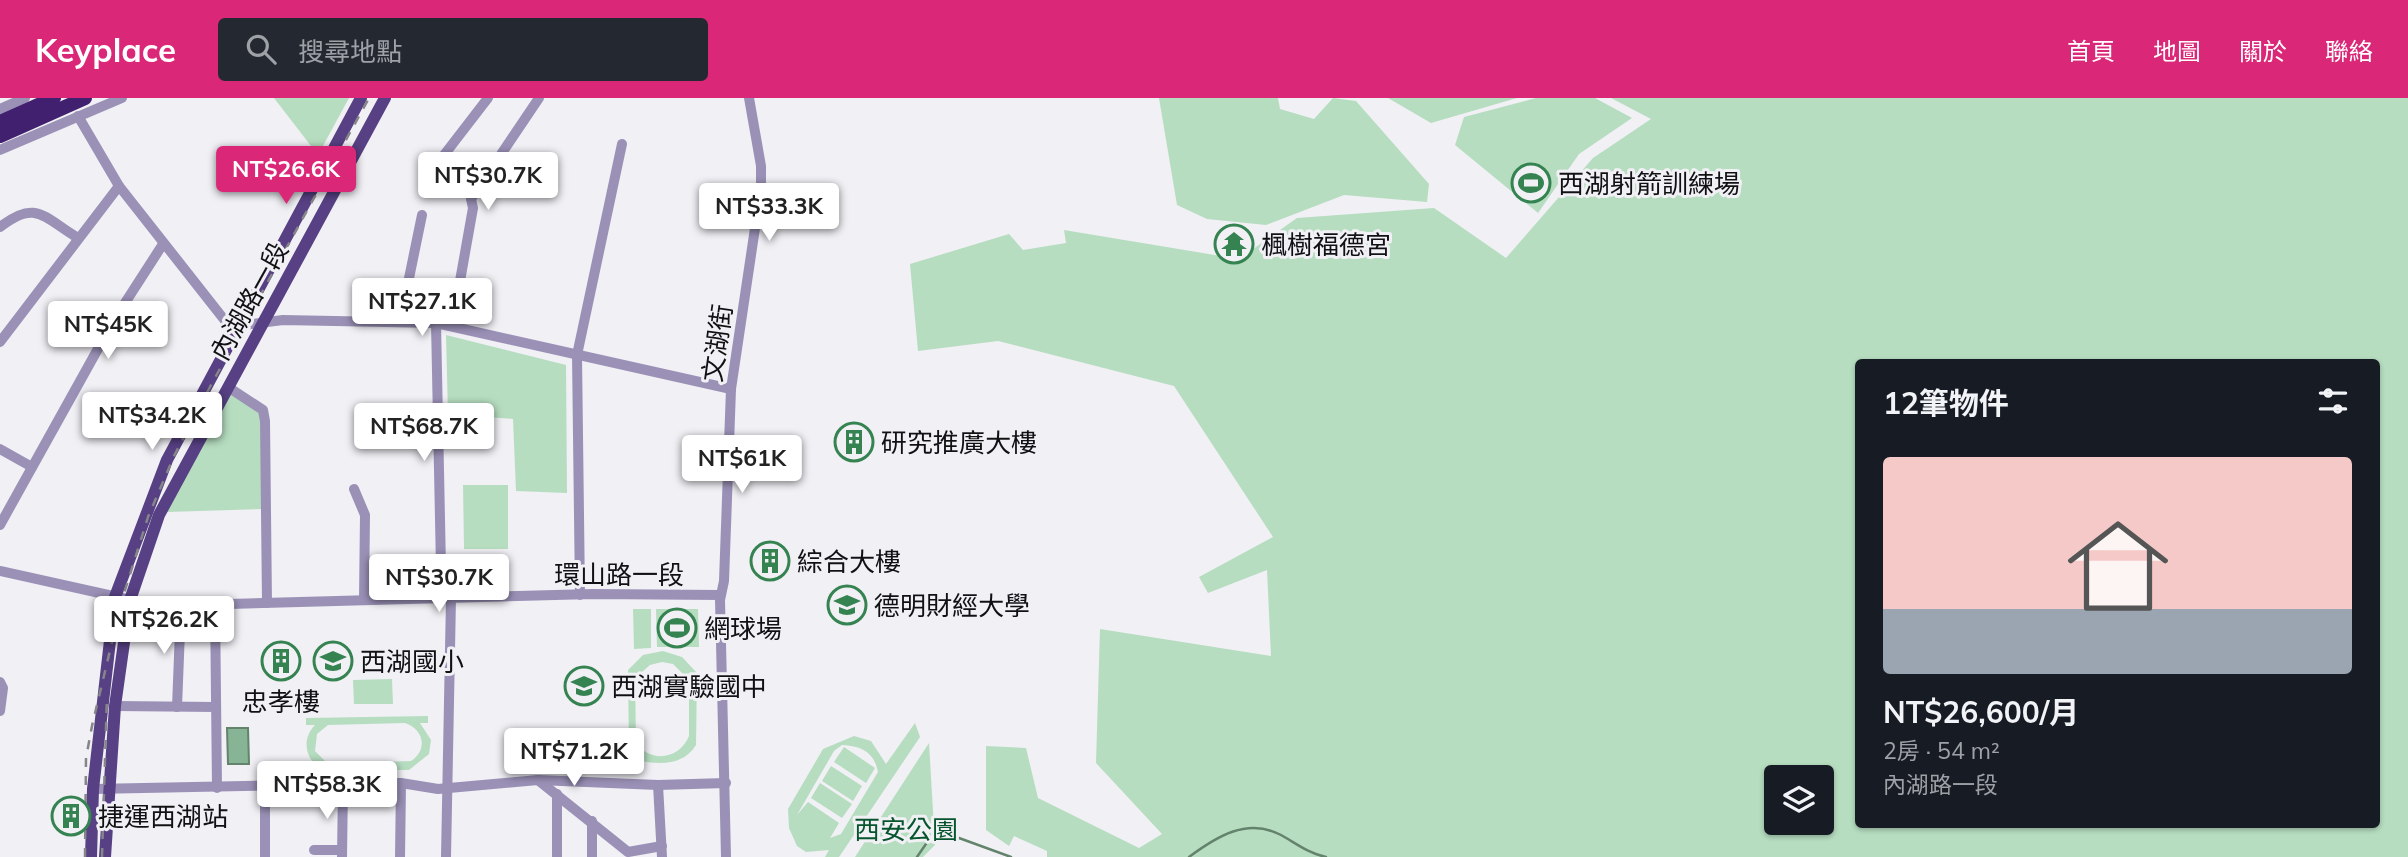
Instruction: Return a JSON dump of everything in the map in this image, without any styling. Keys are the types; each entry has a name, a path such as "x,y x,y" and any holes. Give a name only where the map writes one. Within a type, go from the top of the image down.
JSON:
{"highway":[{"path":"0,122 54,98"},
{"path":"0,136 85,98"}],"main road":[{"name":"內湖路一段","path":"91,857 93,789 115,597 167,460 361,98"},
{"name":"內湖路一段","path":"105,857 115,706 130,600 159,514 385,98"}],"street":[{"path":"0,109 25,98"},
{"path":"0,150 122,98"},
{"path":"424,181 488,98"},
{"path":"446,857 451,598 441,568 436,323 443,294 460,282 473,208 471,199 539,98"},
{"name":"文湖街","path":"720,596 724,581 731,389 761,188 761,166 749,98"},
{"path":"78,116 119,186 230,327 283,320 436,323 731,389"},
{"path":"580,595 577,355 622,144"},
{"path":"0,342 119,186"},
{"path":"0,227 20,212 34,211 78,238"},
{"path":"400,322 422,215"},
{"path":"0,525 114,320 163,244"},
{"path":"228,387 263,410 265,421 267,603"},
{"path":"0,449 32,467"},
{"path":"354,489 365,515 364,600"},
{"name":"環山路一段","path":"0,571 158,606 580,595 720,596 726,857"},
{"path":"215,604 218,788"},
{"path":"177,707 181,605"},
{"path":"0,682 3,688 0,711"},
{"path":"115,706 216,708"},
{"path":"538,780 592,821 628,854 662,852 658,785"},
{"path":"93,789 401,783 448,788 538,780 658,785 726,783"},
{"path":"400,857 401,783"},
{"path":"314,850 342,853 343,785"},
{"path":"265,786 265,857"},
{"path":"557,857 558,794"},
{"path":"592,821 592,857"}],"green space":[{"path":"274,98 349,98 318,155"},
{"path":"1159,98 1278,98 1280,109 1314,119 1333,98 1356,101 1429,184 1427,202 1344,195 1266,225 1207,219 1177,205"},
{"path":"1388,98 1517,98 1431,123"},
{"name":"西湖射箭訓練場","path":"1536,98 1595,98 1632,118 1579,154 1538,213 1455,145 1464,117"},
{"path":"1611,98 2408,98 2408,857 1047,857 1047,851 1014,836 1009,846 986,830 986,746 1026,748 1038,798 1139,848 1162,834 1096,763 1100,629 1271,656 1267,570 1208,593 1199,577 1273,537 1174,386 998,341 918,351 910,264 1009,234 1023,250 1066,243 1064,230 1239,259 1297,218 1434,208 1506,258 1593,158 1651,119"},
{"path":"446,335 566,365 567,493 516,491 513,419 448,414"},
{"path":"232,387 262,406 262,509 167,512"},
{"path":"463,485 508,485 508,549 464,549"},
{"path":"633,609 651,609 651,648 634,649"},
{"name":"網球場","path":"656,609 698,609 699,647 657,647"},
{"path":"663,651 682,657 697,673 696,745 691,752 677,760 654,763 637,760 629,750 628,670 643,655","holes":["662,662 673,664 689,680 689,736 679,750 657,756 649,754 636,742 635,678 650,665"]},
{"path":"392,679 393,704 354,704 353,680"},
{"path":"428,716 428,723 420,723 431,740 429,754 409,770 325,771 313,763 307,751 308,737 315,725 306,725 306,718","holes":["405,723 411,726 422,740 420,751 411,761 328,764 315,751 317,734 328,725"]},
{"path":"915,723 920,737 839,857 825,857 829,850 806,852 797,846 789,828 788,809 823,749 854,736 871,741 886,764","holes":["842,745 866,751 874,759 878,772 841,834 830,838 839,823 808,802 797,815 834,751"]},
{"name":"西安公園","path":"929,743 935,845 923,857 855,857"},
{"path":"844,747 875,768 866,783 834,762"},
{"path":"831,766 862,786 853,801 822,781"},
{"path":"820,783 852,804 842,818 811,798"}],"shaded area":[{"path":"227,728 248,728 249,764 228,764"}],"waterway":[{"path":"1189,857 1232,832 1256,828 1281,835 1308,851 1326,857"},
{"path":"917,857 928,841 959,838 1011,857"}],"railway":[{"path":"85,857 86,758 122,600 148,517 174,456 211,385 369,98"},
{"path":"102,857 107,696"}],"place":[{"name":"西湖射箭訓練場","path":"1531,183"},
{"name":"楓樹福德宮","path":"1234,244"},
{"name":"研究推廣大樓","path":"854,442"},
{"name":"綜合大樓","path":"770,561"},
{"name":"德明財經大學","path":"847,605"},
{"name":"網球場","path":"677,628"},
{"name":"忠孝樓","path":"281,661"},
{"name":"西湖國小","path":"333,661"},
{"name":"西湖實驗國中","path":"584,686"},
{"name":"捷運西湖站","path":"71,816"}]}
